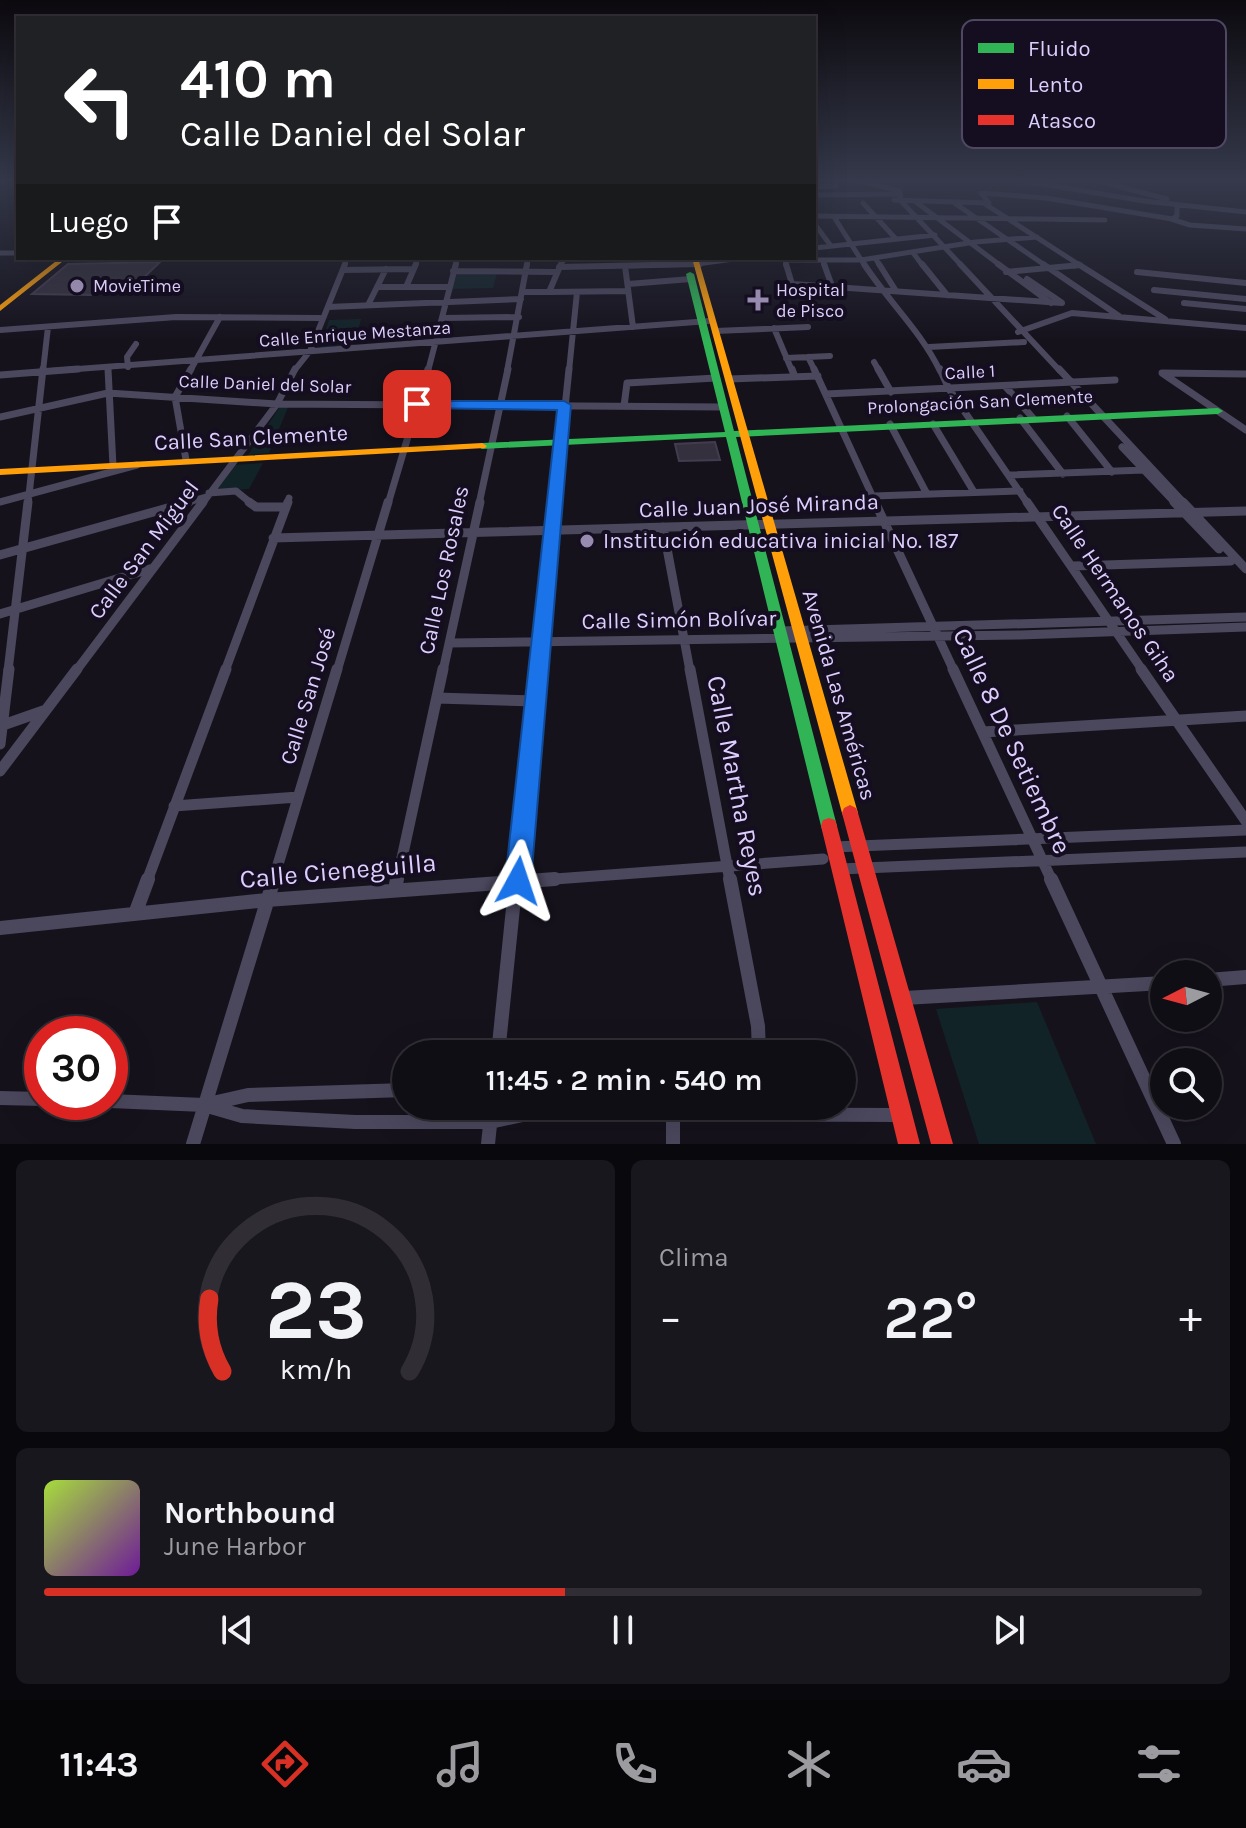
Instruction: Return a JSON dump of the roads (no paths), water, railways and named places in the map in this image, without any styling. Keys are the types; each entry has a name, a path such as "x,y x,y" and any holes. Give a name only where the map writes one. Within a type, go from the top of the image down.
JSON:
{"main road":[{"path":"0,309 54,260"},
{"path":"0,303 61,260"},
{"name":"Avenida Las Américas","path":"691,261 691,279 710,324"},
{"name":"Avenida Las Américas","path":"691,261 723,378 730,434 909,1144"},
{"name":"Avenida Las Américas","path":"726,399 744,433 942,1144"},
{"name":"Prolongación San Clemente","path":"744,433 1095,414 1218,411"},
{"name":"Calle San Clemente","path":"0,472 744,433"}],"street":[{"path":"822,234 831,246"},
{"name":"Calle Hermanos Giha","path":"844,234 881,290 929,347 949,389 1246,821"},
{"path":"892,234 896,239"},
{"path":"959,234 1051,303 1072,313 1246,328"},
{"path":"963,234 973,244"},
{"path":"1000,234 1120,317"},
{"path":"1033,234 1168,321"},
{"path":"816,248 932,236 1181,512 1246,578"},
{"path":"816,260 861,260 1037,237"},
{"path":"914,254 947,295"},
{"path":"875,258 896,291"},
{"name":"Calle San Miguel","path":"0,771 277,404 296,368 310,351 320,318 328,307 346,260"},
{"path":"406,287 417,260"},
{"name":"Calle San José","path":"193,1144 437,341 456,260"},
{"name":"Calle Los Rosales","path":"395,890 501,405 528,260"},
{"path":"549,292 564,260"},
{"path":"785,260 791,283 1062,303"},
{"path":"823,260 832,286"},
{"path":"453,271 527,271 691,261"},
{"path":"1010,271 1080,265"},
{"path":"625,266 633,327"},
{"path":"368,305 386,269"},
{"path":"343,270 412,269"},
{"path":"1010,271 1062,303 1072,313"},
{"path":"1137,272 1246,283"},
{"path":"328,307 577,292 691,279"},
{"path":"1184,303 1246,308 1242,299 1224,281"},
{"path":"377,287 450,287"},
{"path":"1154,290 1242,299"},
{"path":"500,1040 577,292"},
{"path":"1019,332 1072,313"},
{"path":"0,330 220,317 320,318"},
{"path":"186,460 175,397 220,317"},
{"path":"443,318 519,317"},
{"name":"Calle Enrique Mestanza","path":"0,375 633,327 710,324 808,327"},
{"path":"0,744 48,327"},
{"path":"774,328 795,377"},
{"path":"1019,332 1024,342 1066,382"},
{"path":"929,347 1024,342"},
{"path":"128,367 127,357 136,344"},
{"path":"786,358 830,356"},
{"name":"Calle 8 De Setiembre","path":"808,357 1174,1144"},
{"path":"874,362 891,392"},
{"path":"108,368 113,466"},
{"path":"1246,374 1162,373 1246,430"},
{"path":"624,406 627,383 818,376"},
{"name":"Calle 1","path":"826,394 1115,380"},
{"path":"1005,386 1063,474"},
{"name":"Calle Daniel del Solar","path":"0,417 108,393 277,404 624,406 726,399"},
{"path":"1095,414 1246,569"},
{"path":"1067,416 1112,472"},
{"path":"890,424 927,494"},
{"path":"933,424 974,492"},
{"path":"0,502 145,464"},
{"path":"1009,475 1144,470"},
{"path":"0,555 208,495 236,491 256,507 287,503 135,914"},
{"path":"874,496 1020,491"},
{"name":"Calle Juan José Miranda","path":"273,538 1246,511"},
{"name":"Calle Martha Reyes","path":"663,527 758,1040"},
{"path":"1073,566 1231,561"},
{"path":"0,614 153,568"},
{"name":"Calle Simón Bolívar","path":"938,631 1246,617"},
{"name":"Calle Simón Bolívar","path":"449,643 684,640 938,631 1118,632 1246,627"},
{"path":"437,698 536,701"},
{"path":"1,726 46,710"},
{"path":"983,732 1246,716"},
{"path":"174,806 298,797"},
{"path":"1246,830 834,847 823,859 839,869 1246,852"},
{"name":"Calle Cieneguilla","path":"0,928 267,900 823,859"},
{"path":"1222,979 1246,977"},
{"path":"902,999 1150,984"},
{"path":"204,1105 248,1095 392,1090"},
{"path":"0,1098 24,1099"},
{"path":"128,1102 204,1105 255,1117 392,1115"},
{"path":"856,1113 902,1115"},
{"path":"488,1144 490,1120"},
{"path":"673,1120 673,1144"}],"place":[{"name":"MovieTime","path":"77,286"},
{"name":"Hospital de Pisco","path":"758,300"},
{"name":"Institución educativa inicial No. 187","path":"587,541"}]}
